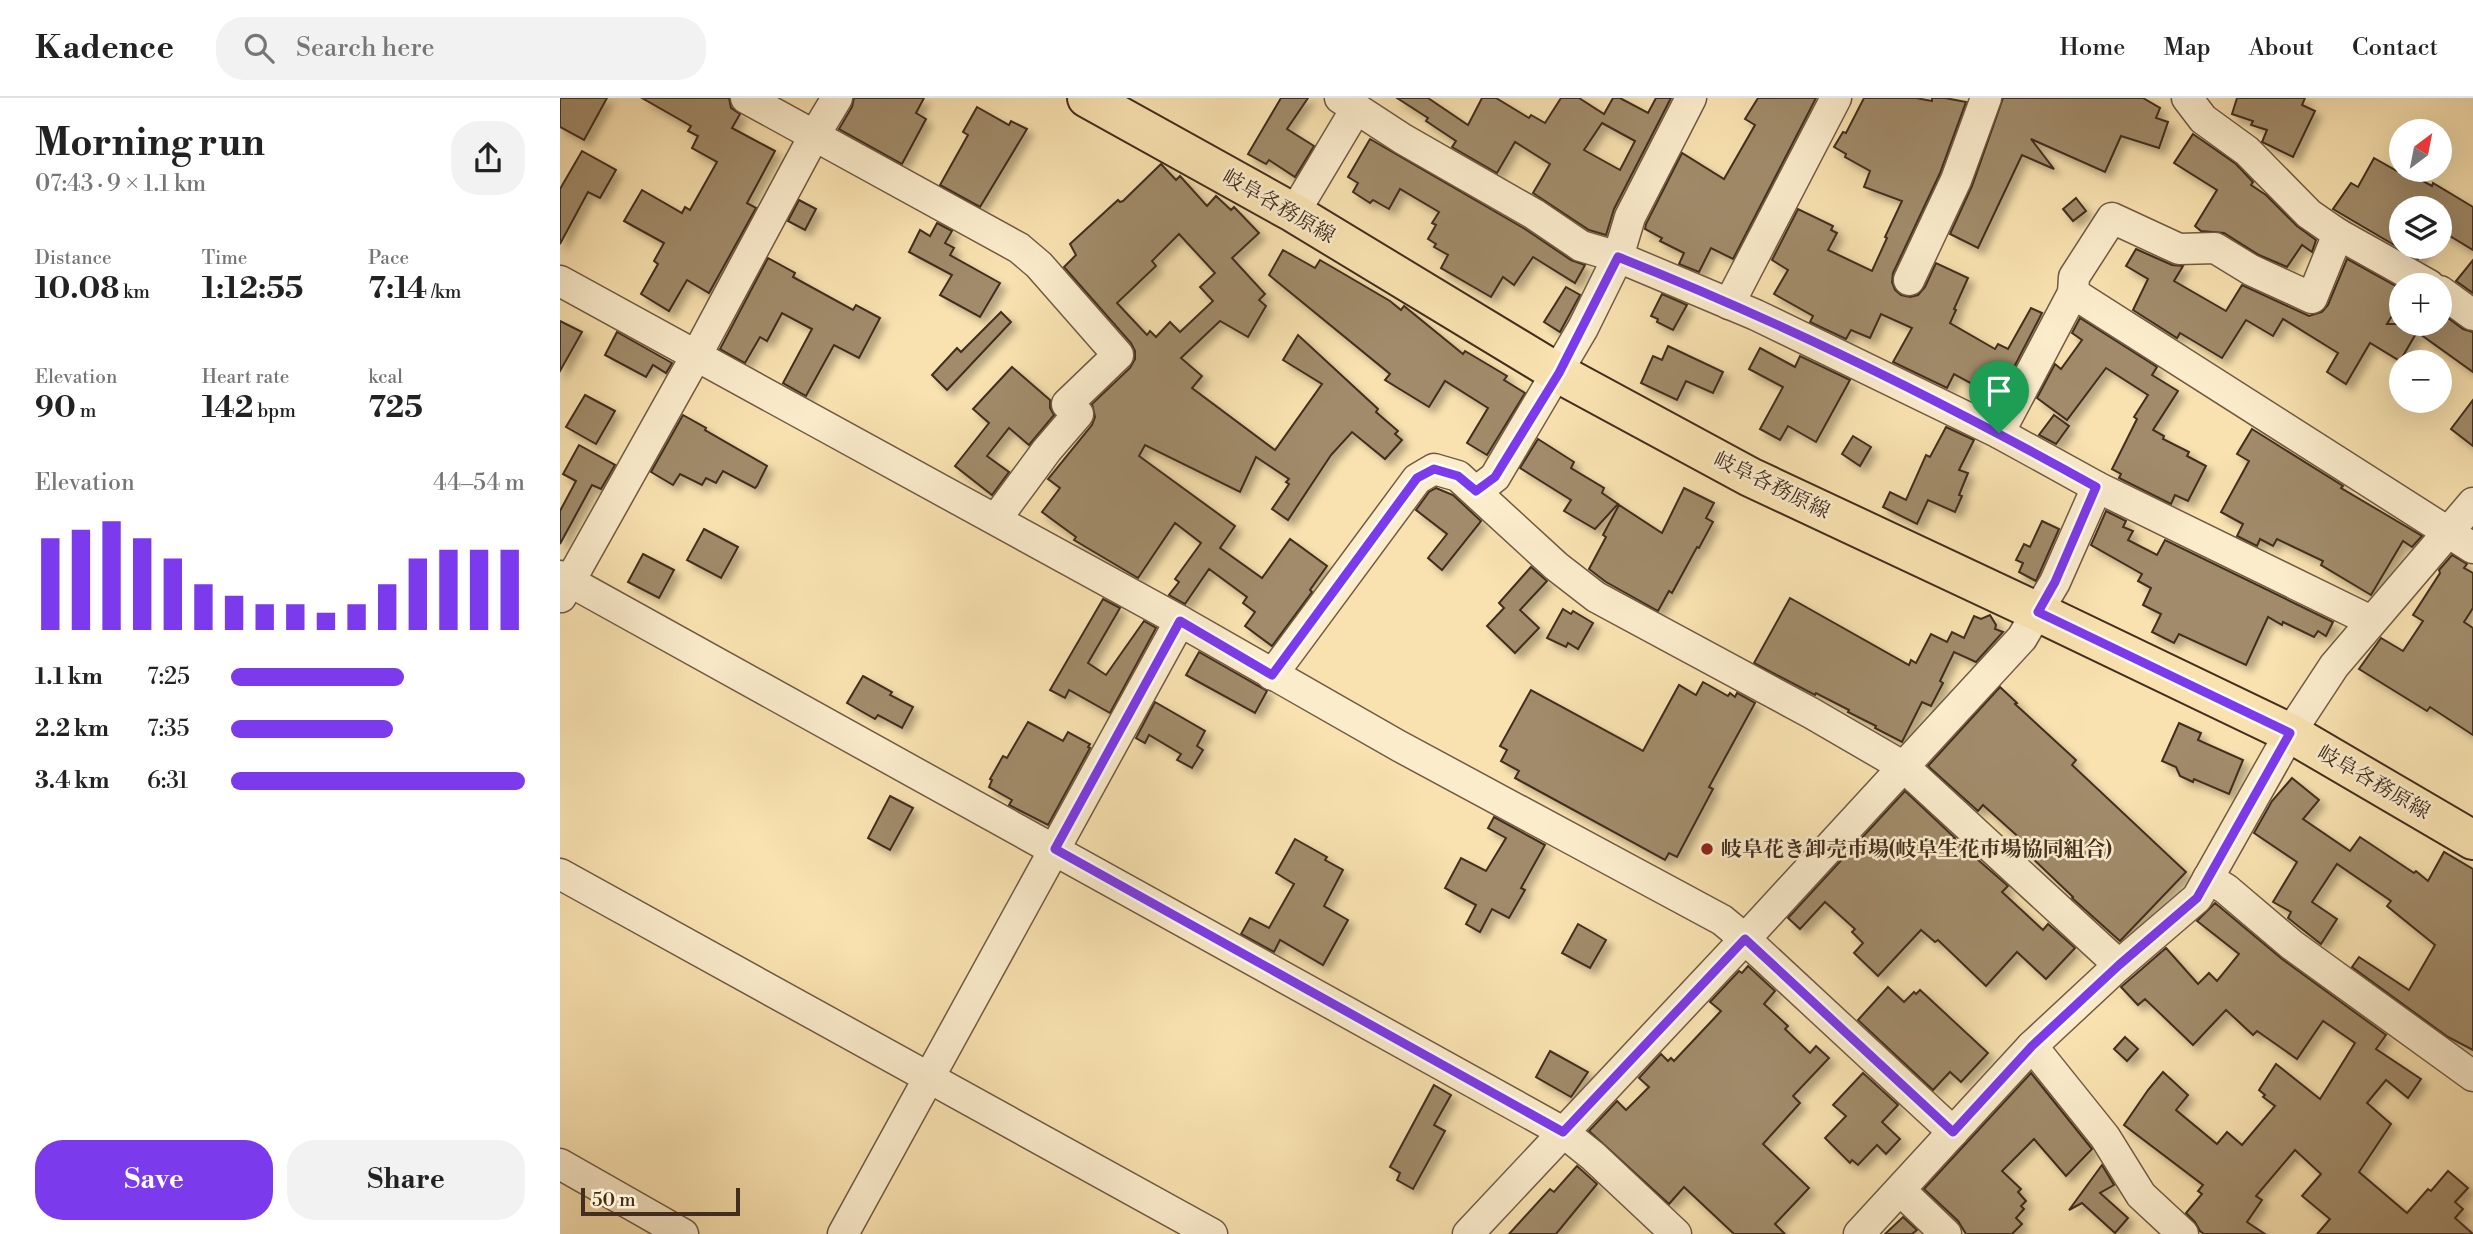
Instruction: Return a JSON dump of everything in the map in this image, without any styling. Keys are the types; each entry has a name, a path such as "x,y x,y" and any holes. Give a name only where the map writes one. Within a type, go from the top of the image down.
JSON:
{"main road":[{"name":"岐阜各務原線","path":"1087,98 1294,213 1559,373 1750,477 2290,733 2473,840"}],"street":[{"path":"746,98 1018,248 1039,265 1118,355 1068,404 1078,414 1047,450 996,519"},
{"path":"837,98 696,356 563,585 1055,849 1563,1132 1593,1156 1676,1234"},
{"path":"1476,491 1495,477 1559,373 1618,257 1630,217 1691,98"},
{"path":"1729,304 1836,98"},
{"path":"1909,280 1956,180 1986,98"},
{"path":"2187,98 2203,119 2247,151 2309,214 2338,234 2408,273"},
{"path":"1294,213 1348,103 1403,139 1534,214 1581,246 1618,257 1729,304 1999,433 2096,487 2371,621"},
{"path":"1999,433 2073,292 2074,277 2112,218 2179,249 2215,248 2250,271 2312,298 2338,234"},
{"path":"560,281 996,519 1399,746 1722,920 1953,1132"},
{"path":"2073,292 2473,548"},
{"path":"2452,300 2473,315"},
{"path":"1272,675 1417,478 1434,469 1458,476 1556,566 1596,597 1811,713 1904,767 2119,965"},
{"path":"1468,1234 2022,638 2055,582 2096,487"},
{"path":"1859,1234 2032,1046 2119,965 2197,898 2290,733 2334,666 2473,503"},
{"path":"844,1234 928,1076 1180,621"},
{"path":"560,874 1212,1234"},
{"path":"2208,878 2226,889 2292,945 2473,1076"},
{"path":"2032,1046 2105,1137 2141,1195 2183,1234"},
{"path":"560,1164 683,1234"},
{"path":"1900,1190 1945,1234"}],"building":[{"path":"560,98 607,98 584,140 560,127"},
{"path":"642,98 729,98 731,108 740,114 732,128 775,151 747,203 756,208 709,293 687,280 669,311 641,294 658,264 654,261 664,243 624,221 642,190 682,213 685,207 690,210 717,162 692,148 698,136 688,131 691,126"},
{"path":"854,98 924,98 916,113 926,119 902,164 839,129 852,107"},
{"path":"1281,98 1308,98 1287,129 1314,146 1295,177 1269,160 1266,164 1248,154"},
{"path":"1397,98 1428,98 1468,125 1482,98 1496,98 1529,118 1531,115 1545,123 1561,98 1579,98 1604,114 1613,98 1620,98 1648,113 1656,98 1671,98 1614,209 1606,235 1589,230 1533,193 1550,164 1515,142 1497,173 1452,147 1456,141 1426,121 1428,118","holes":["1602,123 1635,141 1620,170 1584,150"]},
{"path":"1758,98 1816,98 1733,259 1711,248 1699,272 1679,264 1684,253 1660,241 1662,238 1645,229 1646,224 1682,153 1724,179 1755,125 1745,119"},
{"path":"1864,98 1916,98 1932,101 1932,98 1945,98 1966,102 1940,173 1893,273 1892,282 1901,295 1918,295 1925,287 1936,263 1968,278 1950,323 1995,349 1998,344 2008,349 2031,308 2042,313 1998,398 1954,374 1947,388 1893,362 1912,328 1881,314 1870,338 1851,330 1846,339 1810,322 1813,316 1774,294 1788,270 1772,260 1798,209 1833,226 1831,230 1837,233 1828,250 1872,271 1902,201 1864,187 1870,171 1845,157 1846,154 1834,147 1843,132 1846,133"},
{"path":"2003,98 2143,98 2160,108 2156,118 2168,122 2159,148 2121,136 2105,172 2031,139 2054,169 2022,155 1978,248 1950,234 1972,186"},
{"path":"2237,98 2305,98 2302,105 2315,111 2293,157 2262,142 2267,130 2251,125 2253,121 2232,114"},
{"path":"977,107 1009,125 1011,121 1027,129 980,207 940,185 968,135 963,132"},
{"path":"2193,134 2236,164 2253,182 2251,185 2316,240 2312,252 2302,245 2287,267 2259,255 2224,233 2201,231 2195,226 2217,190 2174,163"},
{"path":"1370,139 1525,229 1571,260 1585,265 1575,283 1533,257 1514,285 1503,277 1491,297 1441,268 1448,255 1434,247 1436,244 1428,239 1436,225 1432,223 1439,212 1400,189 1389,209 1373,200 1370,203 1353,192 1358,183 1348,177"},
{"path":"582,151 616,170 600,198 588,192 560,244 560,189"},
{"path":"2374,158 2389,166 2389,182 2425,182 2432,186 2433,183 2473,207 2473,250 2452,237 2452,196 2389,196 2389,242 2333,209 2351,183 2358,187"},
{"path":"1161,164 1176,180 1180,176 1207,206 1216,196 1231,210 1234,207 1259,233 1232,258 1265,294 1259,300 1266,306 1248,337 1220,321 1181,358 1202,376 1192,388 1275,450 1322,384 1283,360 1298,335 1378,409 1376,412 1398,431 1395,434 1402,440 1385,459 1352,432 1331,455 1288,520 1272,509 1289,484 1286,482 1289,479 1256,457 1240,492 1145,445 1139,456 1235,526 1220,548 1262,578 1290,539 1327,566 1310,590 1312,592 1272,646 1245,626 1255,612 1243,603 1247,597 1209,569 1185,604 1169,595 1179,582 1175,579 1201,543 1175,523 1138,578 1074,540 1076,537 1042,512 1060,488 1048,479 1092,425 1095,417 1092,404 1130,368 1135,359 1131,343 1064,267 1076,255 1070,244 1118,200 1123,201","holes":["1179,234 1215,273 1200,287 1213,301 1180,332 1170,322 1156,337 1150,331 1147,335 1117,303 1156,266 1152,261"]},
{"path":"2076,198 2086,211 2073,221 2063,209"},
{"path":"799,200 816,209 805,230 788,221"},
{"path":"937,223 952,231 945,243 954,248 950,255 1000,283 980,317 940,295 952,275 909,252 920,230 930,236"},
{"path":"2136,249 2172,265 2183,266 2174,281 2226,311 2242,285 2309,316 2322,312 2328,305 2347,259 2389,282 2389,336 2415,336 2406,350 2389,350 2389,354 2370,343 2346,384 2327,372 2338,353 2283,319 2273,336 2246,320 2222,358 2180,333 2177,338 2133,310 2148,279 2126,266"},
{"path":"1283,250 1315,268 1320,260 1401,310 1404,306 1463,354 1465,351 1507,376 1504,380 1525,393 1487,455 1467,443 1488,408 1445,381 1429,407 1385,380 1390,374 1269,275"},
{"path":"768,258 795,273 793,277 853,310 856,305 880,318 859,358 834,345 806,396 783,383 812,329 782,313 767,341 760,337 745,363 720,349"},
{"path":"2473,260 2473,293 2456,281"},
{"path":"1566,287 1580,295 1560,332 1544,322"},
{"path":"1662,294 1687,305 1673,330 1651,316"},
{"path":"1001,312 1011,322 947,390 932,375 957,348 961,352"},
{"path":"2080,318 2157,367 2152,375 2178,391 2153,430 2164,436 2163,439 2189,452 2187,456 2206,466 2188,501 2175,495 2171,504 2119,478 2121,474 2112,469 2137,419 2134,417 2148,395 2106,368 2067,420 2037,398 2055,364 2061,369 2082,340 2072,333"},
{"path":"560,321 582,332 560,371"},
{"path":"2452,321 2473,332 2473,372 2452,357 2452,350 2442,350 2423,336 2452,336"},
{"path":"617,332 672,363 666,373 653,365 646,377 605,355"},
{"path":"1668,346 1723,372 1713,393 1686,381 1677,400 1641,383 1653,356 1662,360"},
{"path":"1760,348 1795,367 1800,356 1850,380 1816,442 1788,426 1780,440 1760,429 1783,387 1749,369"},
{"path":"1012,367 1050,400 1054,415 1029,445 1009,428 987,456 1009,472 992,495 955,466 989,423 973,409"},
{"path":"585,395 615,411 596,444 566,427"},
{"path":"2473,400 2473,446 2451,429"},
{"path":"683,415 767,466 757,486 755,488 723,471 716,483 706,478 702,485 680,474 673,485 651,472"},
{"path":"2054,415 2069,426 2056,444 2039,435"},
{"path":"1946,427 1974,440 1959,470 1968,473 1955,512 1928,500 1917,524 1883,507 1890,492 1906,500 1926,455 1930,457"},
{"path":"2252,429 2343,486 2341,488 2422,536 2412,547 2403,541 2371,595 2321,565 2323,561 2277,539 2273,546 2260,539 2257,546 2237,536 2243,524 2221,512 2249,461 2237,454"},
{"path":"1853,436 1871,447 1860,466 1842,454"},
{"path":"1538,439 1574,462 1571,468 1604,488 1602,493 1618,504 1595,529 1564,511 1571,500 1520,468"},
{"path":"579,445 615,465 601,489 592,485 560,544 560,511 576,481 563,474"},
{"path":"1436,488 1453,495 1481,521 1442,570 1428,558 1447,534 1416,510 1429,492"},
{"path":"1684,488 1714,503 1706,518 1713,522 1672,593 1669,591 1658,611 1606,582 1589,569 1619,505 1662,533"},
{"path":"2106,511 2126,521 2123,527 2133,531 2128,540 2157,555 2165,540 2333,622 2326,636 2318,631 2314,637 2268,617 2246,665 2179,634 2174,643 2152,632 2161,614 2143,605 2151,588 2138,581 2142,574 2091,545"},
{"path":"2042,521 2059,529 2036,581 2019,572 2023,563 2016,560 2024,544 2030,547"},
{"path":"704,529 738,547 721,578 687,560"},
{"path":"643,554 674,570 659,598 628,582"},
{"path":"2452,555 2467,564 2464,568 2473,573 2473,608 2464,622 2473,628 2473,735 2430,707 2427,711 2359,669 2381,638 2403,651 2423,621 2413,615 2440,573 2439,570"},
{"path":"1531,567 1547,581 1520,610 1539,628 1515,653 1487,626 1504,608 1499,603"},
{"path":"1790,598 1909,665 1911,660 1916,663 1931,634 1947,642 1952,632 1964,638 1974,616 1981,619 1990,615 1996,625 1995,629 2003,632 1976,662 1954,652 1931,706 1922,702 1902,742 1848,712 1849,710 1754,663"},
{"path":"1103,599 1120,608 1088,663 1106,675 1144,621 1156,628 1110,713 1069,690 1065,698 1050,690"},
{"path":"1563,609 1571,614 1573,611 1593,623 1578,649 1568,643 1566,647 1547,638"},
{"path":"1199,652 1267,691 1255,713 1186,675"},
{"path":"863,676 913,707 902,728 878,715 875,719 847,703"},
{"path":"1703,682 1728,696 1730,693 1735,697 1737,693 1755,703 1709,787 1713,789 1677,857 1669,853 1665,860 1515,778 1519,771 1501,761 1507,750 1500,746 1531,690 1643,751 1679,685 1696,695"},
{"path":"2000,687 2076,760 2072,765 2186,872 2120,941 2029,855 2033,850 1983,805 1978,811 1928,766"},
{"path":"1155,702 1205,731 1197,746 1203,750 1192,768 1177,760 1181,754 1149,735 1145,743 1136,738"},
{"path":"1028,722 1063,741 1068,732 1090,744 1048,825 1009,805 1012,800 989,787 992,780 990,779 1003,756 1007,758"},
{"path":"2179,723 2201,733 2198,740 2243,760 2229,794 2180,776 2176,767 2162,761"},
{"path":"2292,778 2319,800 2303,819 2350,851 2360,837 2428,881 2444,852 2473,869 2473,1050 2448,1037 2352,967 2359,957 2409,990 2435,945 2387,906 2391,901 2337,864 2312,902 2337,919 2321,944 2288,918 2291,912 2273,902 2297,862 2254,833 2272,801"},
{"path":"1905,791 2008,886 2002,892 2043,930 2048,924 2075,948 2046,979 2017,952 1986,986 1938,940 1935,942 1921,930 1878,976 1854,953 1863,943 1852,932 1855,929 1825,902 1800,929 1788,918"},
{"path":"890,796 913,808 890,850 868,838"},
{"path":"1494,817 1545,845 1521,888 1525,890 1509,918 1492,909 1480,932 1466,924 1476,905 1445,888 1461,858 1486,871 1506,838 1488,828"},
{"path":"1295,839 1327,857 1325,860 1343,870 1324,906 1348,920 1323,965 1280,940 1274,952 1241,934 1250,918 1269,928 1294,884 1276,873"},
{"path":"2215,903 2282,959 2386,1035 2376,1049 2421,1079 2408,1098 2386,1080 2367,1103 2391,1124 2359,1172 2407,1213 2448,1171 2468,1188 2455,1202 2463,1209 2455,1218 2473,1234 2317,1234 2330,1219 2302,1196 2321,1174 2295,1150 2256,1196 2262,1200 2247,1222 2265,1234 2204,1234 2200,1231 2186,1213 2202,1194 2198,1191 2203,1185 2124,1125 2148,1090 2163,1072 2188,1095 2176,1110 2217,1144 2227,1132 2242,1145 2275,1106 2263,1097 2265,1095 2259,1090 2276,1064 2320,1099 2355,1043 2323,1021 2297,1059 2257,1031 2253,1035 2226,1010 2193,1045 2145,999 2138,1005 2121,987 2166,948 2198,984 2209,973 2217,981 2239,954 2197,921"},
{"path":"1578,924 1606,940 1590,968 1562,953"},
{"path":"1748,966 1775,991 1764,1004 1788,1026 1785,1029 1810,1053 1816,1046 1829,1058 1793,1096 1800,1103 1763,1144 1809,1188 1775,1224 1785,1234 1734,1234 1684,1187 1669,1204 1589,1131 1617,1101 1626,1110 1649,1087 1639,1078 1661,1054 1668,1061 1671,1058 1674,1061 1721,1011 1710,1002 1739,971 1742,973"},
{"path":"1888,987 1904,1002 1920,990 1988,1053 1961,1082 1950,1072 1933,1090 1858,1020"},
{"path":"2125,1037 2138,1049 2127,1061 2114,1049"},
{"path":"1550,1051 1588,1072 1571,1097 1536,1077"},
{"path":"1863,1073 1898,1105 1882,1122 1900,1139 1886,1154 1877,1145 1858,1165 1852,1160 1850,1163 1825,1138 1846,1116 1833,1105"},
{"path":"2031,1073 2092,1149 2066,1176 2034,1139 2002,1171 2021,1189 2018,1192 2026,1201 2021,1206 2024,1209 2016,1218 2022,1224 2012,1234 1966,1234 1958,1221 1924,1189"},
{"path":"1434,1085 1451,1095 1434,1125 1445,1131 1413,1189 1397,1180 1400,1173 1390,1167"},
{"path":"2102,1165 2114,1185 2100,1193 2128,1218 2115,1233 2082,1203 2069,1210"},
{"path":"1577,1166 1597,1184 1556,1234 1509,1234 1550,1189 1554,1192"},
{"path":"1903,1217 1917,1230 1912,1234 1885,1234"}],"place":[{"name":"岐阜花き卸売市場(岐阜生花市場協同組合)","path":"1707,849"}],"route":[{"path":"1618,257 1756,315 1999,433 2096,487 2055,582 2038,612 2290,733 2197,898 2119,965 2032,1046 1953,1132 1745,939 1563,1132 1055,849 1180,621 1272,675 1417,478 1434,469 1458,476 1476,491 1495,477 1559,373 1618,257"}]}
